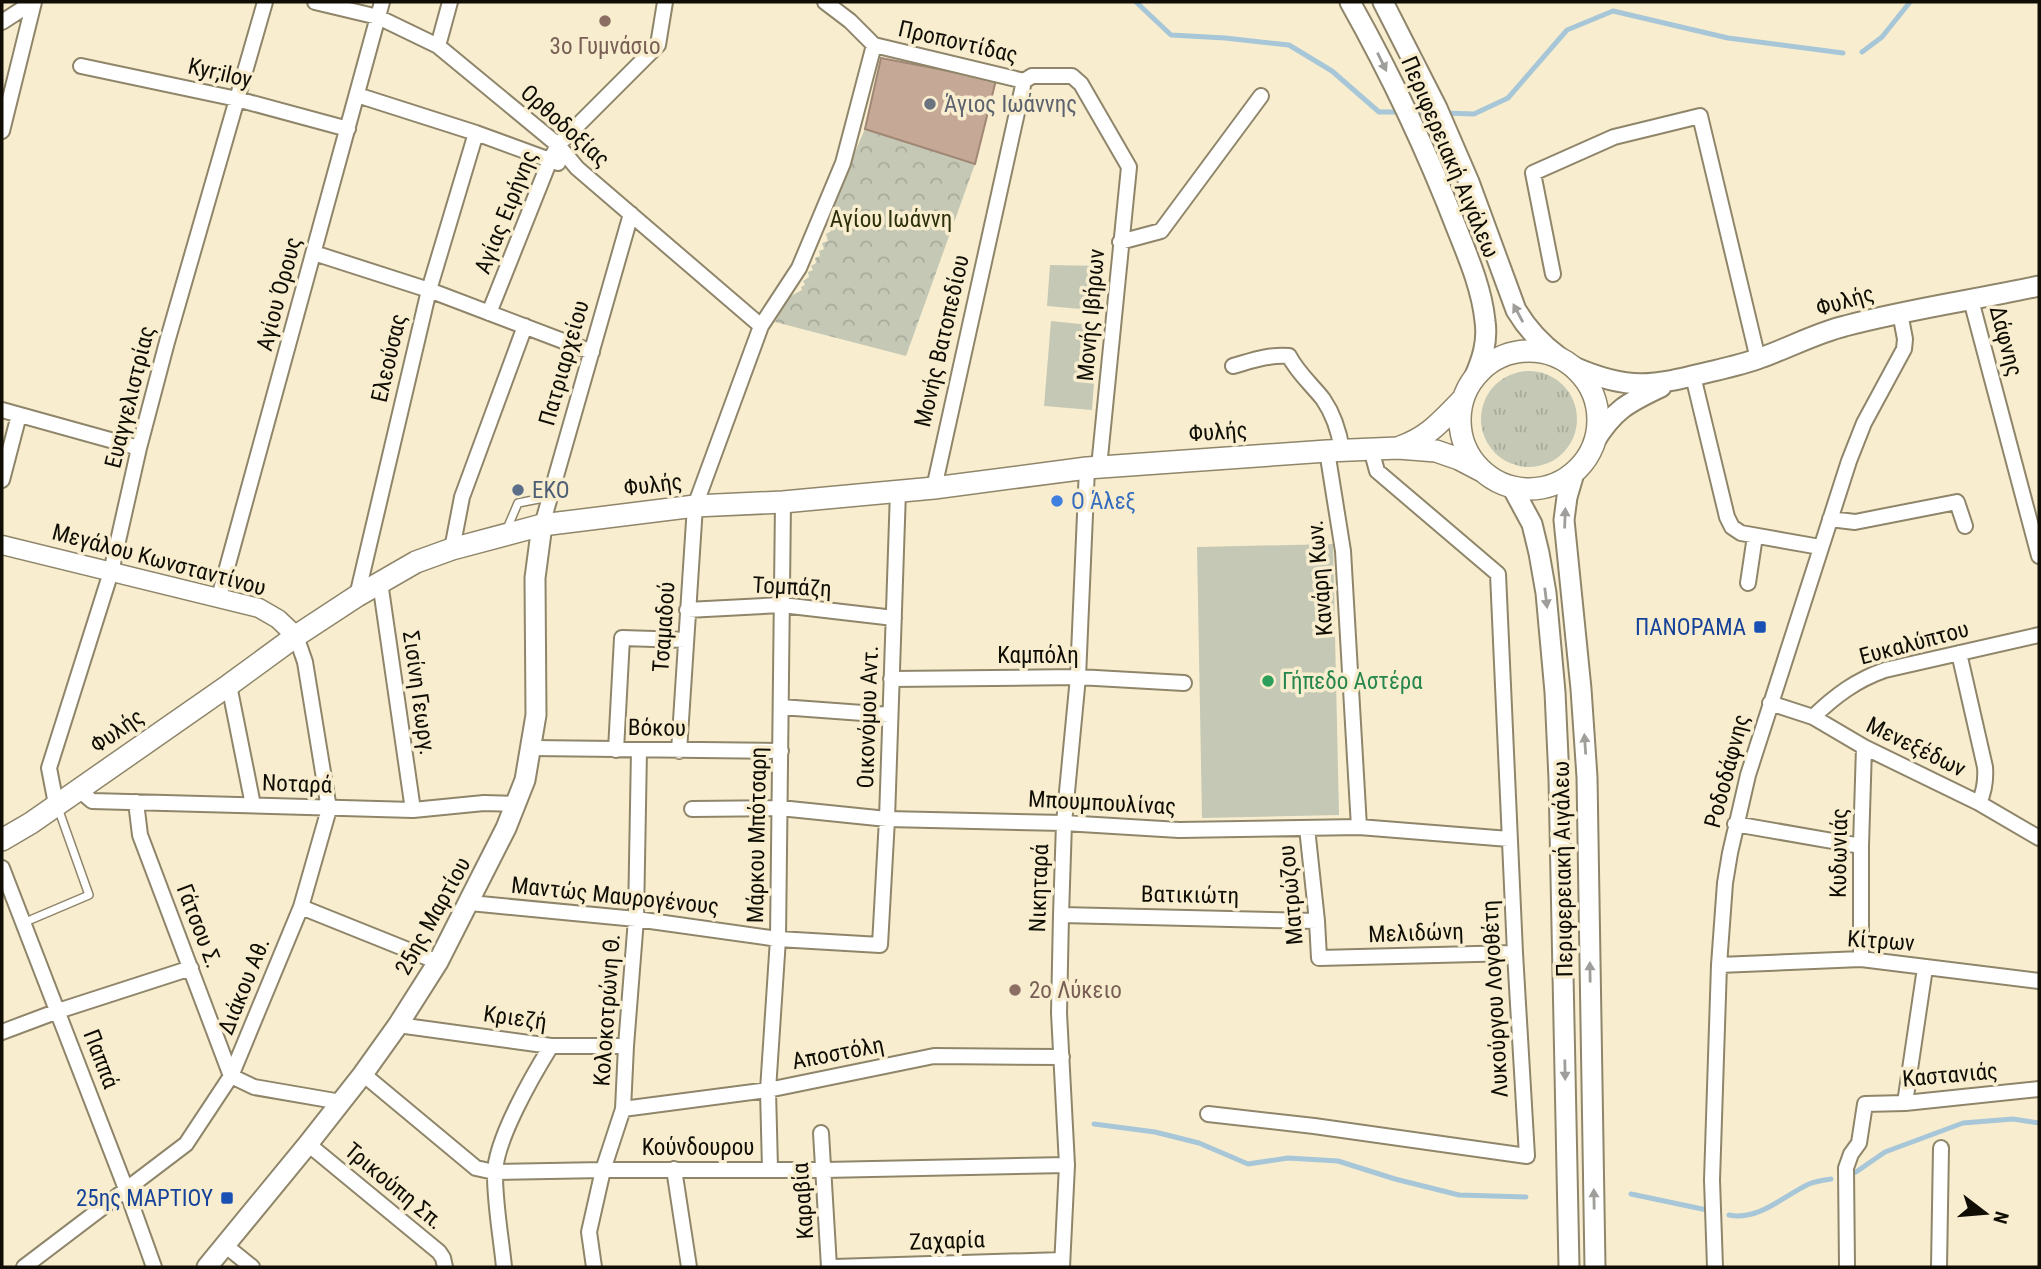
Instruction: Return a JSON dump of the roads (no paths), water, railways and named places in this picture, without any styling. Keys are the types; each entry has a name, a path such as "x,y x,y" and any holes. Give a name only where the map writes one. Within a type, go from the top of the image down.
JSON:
{"main road":[{"name":"Περιφερειακή Αιγάλεω","path":"1350,2 1412,121 1471,265 1481,297 1486,344 1474,378"},
{"name":"Περιφερειακή Αιγάλεω","path":"1383,2 1437,108 1469,182 1516,310 1527,329 1566,363"},
{"name":"Φυλής","path":"1566,363 1600,379 1621,384 1671,382 1758,359 1841,327 2039,286"},
{"path":"1536,351 1566,363 1587,383 1595,401 1598,422 1594,442 1586,458 1574,473 1555,484 1534,489 1512,487 1496,481 1482,471 1466,450 1460,425 1463,399 1474,378 1491,362 1513,353 1536,351"},
{"name":"Φυλής","path":"1594,442 1607,422 1625,405 1671,382"},
{"name":"Φυλής","path":"1398,448 1418,440 1433,429 1463,399"},
{"name":"Φυλής","path":"2,840 79,790 296,636 357,596 416,562 504,534 542,525 695,506 783,502 934,488 1093,467 1335,450 1398,448 1436,452 1482,471"},
{"name":"Περιφερειακή Αιγάλεω","path":"1574,473 1564,520 1587,777 1595,1267"},
{"name":"Περιφερειακή Αιγάλεω","path":"1512,487 1532,524 1539,553 1546,593 1555,692 1569,1267"},
{"name":"25ης Μαρτίου","path":"207,1267 308,1144 398,1025 438,962 470,903 517,804 525,780 537,715 535,578 542,525"}],"street":[{"path":"2,22 34,2"},
{"path":"2,131 34,2"},
{"name":"Ευαγγελιστρίας","path":"56,804 49,768 111,572 139,448 167,342 265,2"},
{"name":"Ορθοδοξίας","path":"315,2 378,18 438,46 558,145 577,168 761,326"},
{"name":"Αγίου Όρους","path":"219,597 382,2"},
{"path":"438,46 450,2"},
{"name":"Αγίας Ειρήνης","path":"489,313 558,145 659,46 665,2"},
{"name":"Προποντίδας","path":"825,2 850,21 874,45 1024,81 1032,76 1072,75 1081,84 1129,167"},
{"path":"695,506 761,326 799,268 843,163 874,45"},
{"name":"Kyr;iloy","path":"81,66 237,99 348,129"},
{"name":"Μονής Βατοπεδίου","path":"934,488 1024,81"},
{"path":"357,95 577,168"},
{"path":"1120,242 1161,231 1261,96"},
{"path":"1553,274 1533,173 1614,136 1700,116 1758,359"},
{"name":"Ελεούσας","path":"357,596 429,290 476,133"},
{"name":"Μονής Ιβήρων","path":"1093,467 1129,167"},
{"name":"Πατριαρχείου","path":"542,525 631,214"},
{"path":"314,253 429,290 592,352"},
{"name":"Δάφνης","path":"1971,300 2039,556"},
{"name":"Ροδοδάφνης","path":"1715,1267 1712,1180 1719,965 1725,883 1735,824 1770,703 1860,431 1904,349 1905,339 1899,313"},
{"path":"452,549 462,497 525,326"},
{"name":"Κανάρη Κων.","path":"1233,366 1264,357 1289,356 1333,416 1359,827"},
{"path":"1693,376 1727,517 1732,527 1741,533 1820,547"},
{"path":"2,410 139,448"},
{"path":"2,480 19,415"},
{"name":"Λυκούργου Λογοθέτη","path":"1208,1114 1527,1156 1509,839 1498,574 1377,471 1371,449"},
{"name":"Νικηταρά","path":"1062,1264 1067,1165 1059,1013 1064,823 1093,467"},
{"name":"Οικονόμου Αντ.","path":"880,945 898,491"},
{"name":"Μάρκου Μπότσαρη","path":"770,1169 768,1090 778,939 783,502"},
{"path":"1830,519 1855,522 1957,502 1965,526"},
{"name":"Τσαμαδού","path":"679,751 695,506"},
{"path":"1748,583 1755,536"},
{"name":"Μεγάλου Κωνσταντίνου","path":"2,545 259,608 278,619 296,636"},
{"name":"Σισίνη Γεωργ.","path":"380,582 413,810"},
{"name":"Τομπάζη","path":"687,610 782,605 894,618"},
{"name":"Ευκαλύπτου","path":"1813,718 1830,701 1866,677 1885,670 2039,635"},
{"name":"Διάκου Αθ.","path":"24,1267 186,1144 231,1076 301,907 329,809 305,662 296,636"},
{"path":"616,750 622,638 686,640"},
{"path":"1959,653 1985,766 1986,782 1979,803"},
{"name":"Καμπόλη","path":"891,679 1078,677 1184,683"},
{"path":"229,685 253,806"},
{"name":"Μενεξέδων","path":"1770,703 1813,718 1864,747 1979,803 2039,838"},
{"path":"781,707 890,715"},
{"name":"Κυδωνιάς","path":"1861,959 1864,747"},
{"name":"Βόκου","path":"532,748 781,751"},
{"name":"Κολοκοτρώνη Θ.","path":"594,1267 589,1232 603,1170 624,1109 636,919 639,750"},
{"name":"Νοταρά","path":"79,790 92,801 329,809 413,810 484,803 517,804"},
{"name":"Γάτσου Σ.","path":"136,802 140,835 231,1076"},
{"name":"Μπουμπουλίνας","path":"692,809 780,808 887,818 1064,823 1179,830 1359,827 1509,839"},
{"path":"1735,824 1861,846"},
{"name":"Ματρώζου","path":"1307,828 1319,958"},
{"name":"Παππά","path":"2,868 154,1267"},
{"name":"Μαντώς Μαυρογένους","path":"470,903 636,919 778,939 880,945"},
{"path":"301,907 438,962"},
{"name":"Βατικιώτη","path":"1061,915 1317,921"},
{"name":"Μελιδώνη","path":"1319,958 1515,953"},
{"name":"Κίτρων","path":"1719,965 1861,959 2039,981"},
{"path":"2,1032 191,968"},
{"path":"1905,1103 1925,968"},
{"name":"Κριεζή","path":"398,1025 551,1046 626,1046"},
{"path":"504,1267 494,1172 502,1141 533,1075 551,1046"},
{"name":"Αποστόλη","path":"624,1109 768,1090 934,1056 1062,1056"},
{"name":"Κούνδουρου","path":"363,1074 476,1168 494,1172 1067,1165"},
{"path":"231,1076 254,1087 341,1102"},
{"name":"Καστανιάς","path":"1847,1267 1846,1168 1859,1143 1865,1104 1905,1103 2039,1090"},
{"name":"Καραβία","path":"821,1133 832,1267"},
{"name":"Τρικούπη Σπ.","path":"308,1144 439,1252 445,1267"},
{"path":"1939,1267 1941,1148"},
{"path":"674,1170 689,1267"},
{"path":"226,1246 251,1267"},
{"name":"Ζαχαρία","path":"832,1267 1062,1264"}],"lane":[{"path":"504,534 518,503 550,497"},
{"path":"23,923 89,895 56,804"}],"waterway":[{"path":"1136,2 1171,35 1289,45 1332,71 1379,112 1402,112"},
{"path":"1862,52 1882,37 1910,2"},
{"path":"1444,113 1474,114 1508,98 1567,30 1613,11 1728,38 1843,53"},
{"path":"1412,112 1434,113"},
{"path":"1851,1174 1885,1152 1963,1123 2013,1119 2039,1123"},
{"path":"1094,1124 1155,1132 1199,1143 1248,1164 1288,1158 1338,1161 1459,1195 1526,1197"},
{"path":"1729,1215 1740,1216 1761,1211 1809,1184 1831,1179"},
{"path":"1631,1194 1707,1210"}],"place":[{"name":"3ο Γυμνάσιο","path":"605,21"},
{"name":"Άγιος Ιωάννης","path":"930,104"},
{"name":"EKO","path":"518,490"},
{"name":"Ο Άλεξ","path":"1057,501"},
{"name":"ΠΑΝΟΡΑΜΑ","path":"1760,627"},
{"name":"Γήπεδο Αστέρα","path":"1268,681"},
{"name":"2ο Λύκειο","path":"1015,990"},
{"name":"25ης ΜΑΡΤΙΟΥ","path":"227,1198"}],"park label":[{"name":"Αγίου Ιωάννη","path":"891,219"}]}
